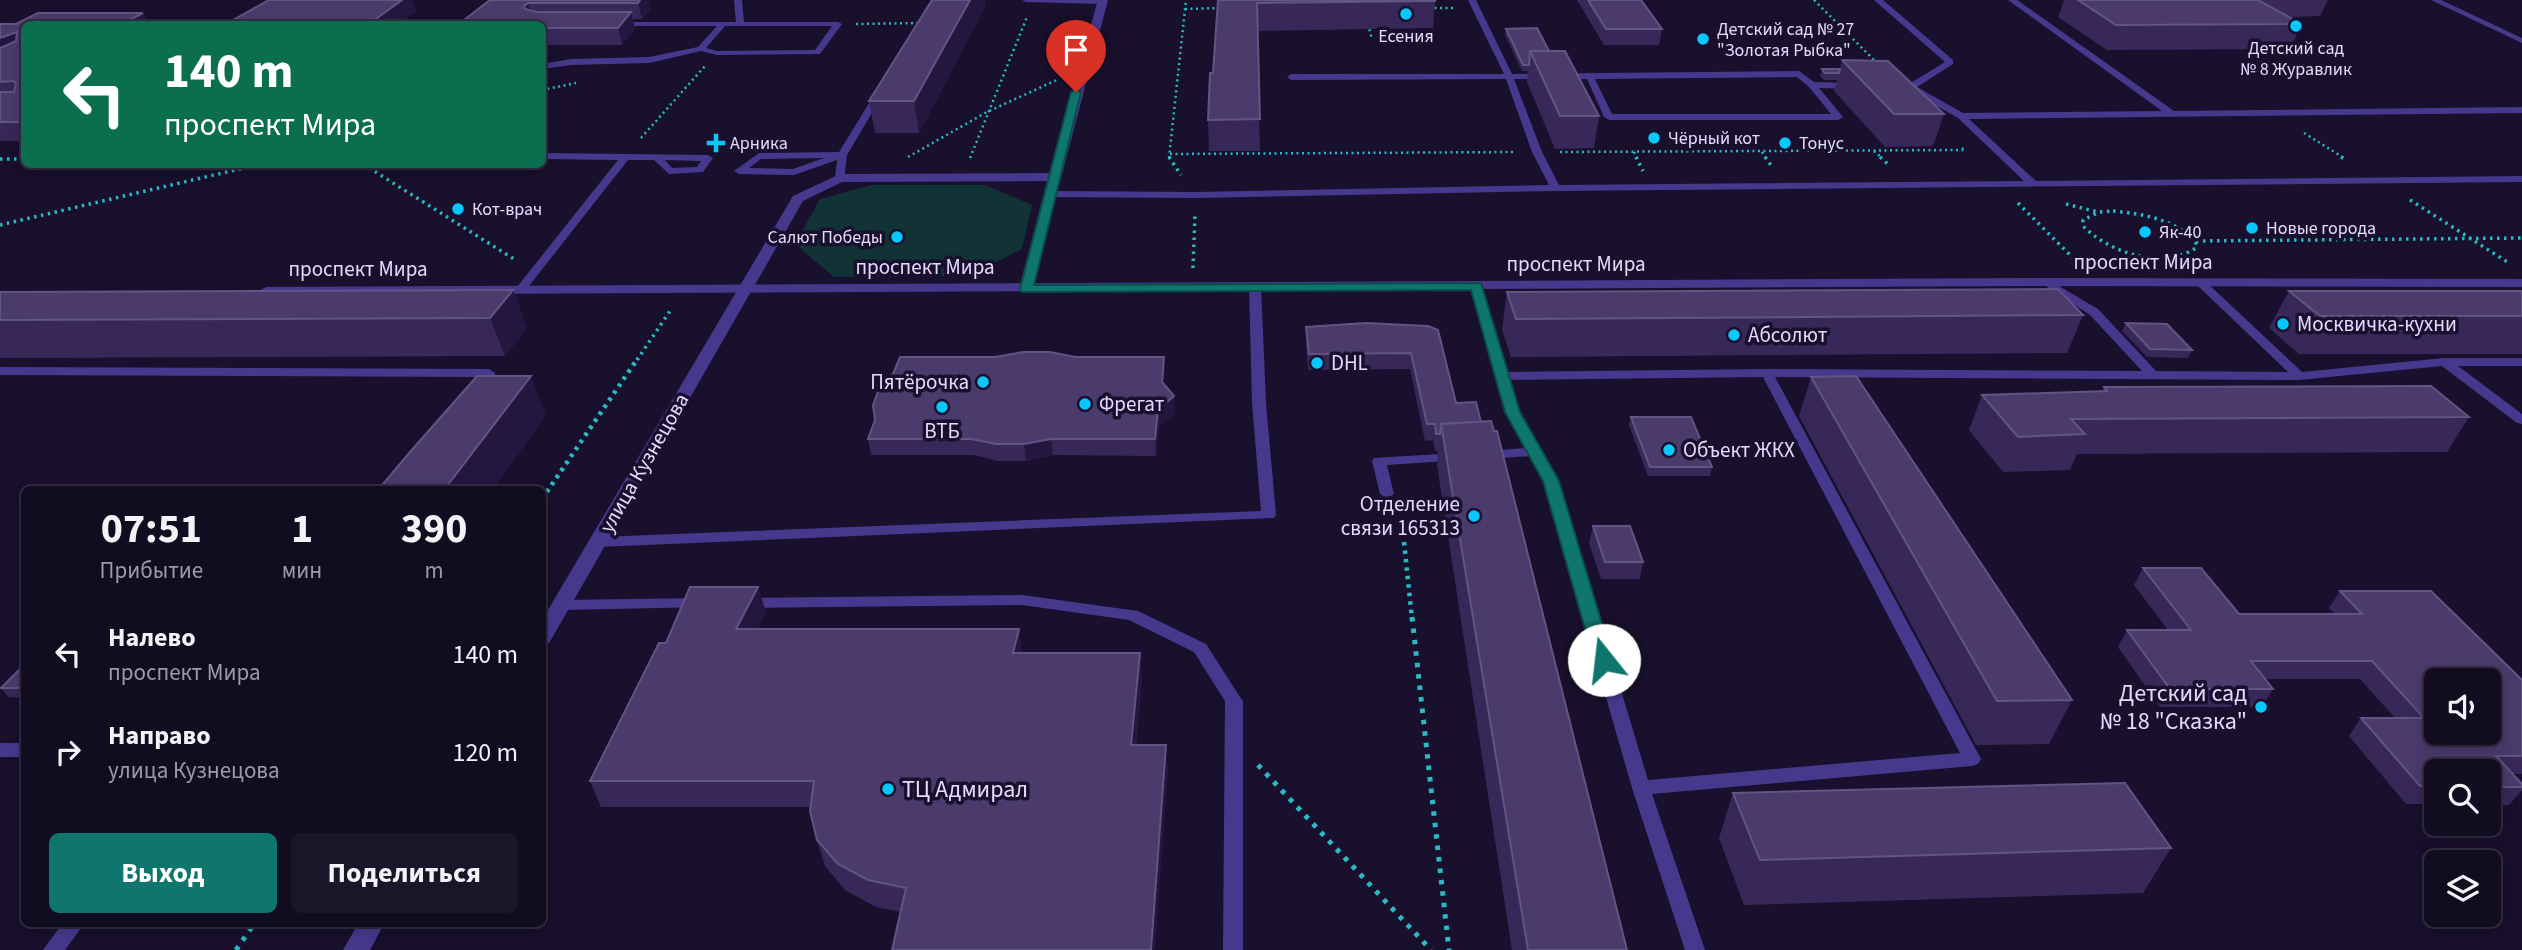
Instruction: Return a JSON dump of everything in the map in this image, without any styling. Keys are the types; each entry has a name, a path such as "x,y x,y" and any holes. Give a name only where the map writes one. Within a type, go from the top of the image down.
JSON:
{"street":[{"path":"1026,289 1103,1"},
{"path":"841,178 1054,177"},
{"name":"улица Кузнецова","path":"546,632 798,199 841,178"},
{"name":"проспект Мира","path":"248,291 2047,282 2522,283"},
{"path":"356,950 369,927"}],"lane":[{"path":"738,0 740,24"},
{"path":"1026,0 1103,1"},
{"path":"1878,0 1950,62 1911,87"},
{"path":"2012,0 2172,114"},
{"path":"2435,0 2522,41"},
{"path":"1474,4 1509,76 1537,152 1556,188"},
{"path":"602,24 838,24"},
{"path":"701,49 722,24"},
{"path":"546,66 571,62 649,60 701,49 717,53 817,52 838,24"},
{"path":"1291,77 1799,74 1812,85 1838,117 1608,117 1590,76"},
{"path":"841,178 842,155 885,83"},
{"path":"1812,85 1862,86"},
{"path":"1899,87 1911,87 1961,116 2033,184"},
{"path":"1961,116 2522,110"},
{"path":"842,155 794,172 740,171 759,156 842,155"},
{"path":"546,156 657,158"},
{"path":"522,289 625,157"},
{"path":"1051,194 1196,195 1556,188 2522,178"},
{"path":"2047,282 2094,312 2152,375"},
{"path":"2201,283 2299,376"},
{"path":"599,542 1269,515 1259,403 1255,286"},
{"path":"1476,286 1501,376 1518,423 1551,481 1642,788 1695,950"},
{"path":"1501,376 1767,373 2299,376 2444,362 2522,362"},
{"path":"2444,362 2522,420"},
{"path":"0,371 489,373 491,405"},
{"path":"1642,788 1972,759 1767,373"},
{"path":"1387,494 1379,461 1536,452"},
{"path":"563,605 1022,600 1132,615 1200,648 1234,701 1233,950"},
{"path":"0,750 21,750"},
{"path":"53,950 72,927"}],"path":[{"path":"969,160 1034,0"},
{"path":"1186,0 1169,159 1196,195 1192,287"},
{"path":"1814,0 1876,62"},
{"path":"1425,8 1474,4"},
{"path":"1185,9 1226,7"},
{"path":"1367,18 1372,40"},
{"path":"838,24 921,23"},
{"path":"625,157 717,53"},
{"path":"871,178 987,112 1083,69"},
{"path":"1955,141 2098,283"},
{"path":"1170,154 1965,150"},
{"path":"0,159 21,159"},
{"path":"0,225 244,168"},
{"path":"369,168 536,273"},
{"path":"2196,241 2196,247 2191,253 2180,256 2157,257 2129,253 2098,241 2083,226 2083,220 2099,212 2147,215 2179,226 2196,241 2522,238"},
{"path":"546,493 676,302 662,302"},
{"path":"1404,542 1449,950"},
{"path":"1234,738 1431,950"},
{"path":"236,950 252,927"}],"green space":[{"path":"872,185 985,185 1032,205 1022,249 968,276 834,277 795,244 820,199"}],"building":[{"path":"269,0 402,0 373,21 231,21"},
{"path":"490,0 640,0 638,3 528,3 524,6 525,9 537,12 631,12 618,28 546,28 546,21 463,21"},
{"path":"932,0 970,0 914,101 869,101"},
{"path":"1218,0 1435,1 1257,3 1260,119 1208,120"},
{"path":"1588,0 1641,0 1662,29 1606,29"},
{"path":"2078,0 2258,0 2302,24 2116,25"},
{"path":"38,13 143,13 128,21 22,21"},
{"path":"21,22 21,122 0,122 0,92 14,92 16,84 14,81 0,82 0,48 16,41 17,32 0,38 0,24"},
{"path":"1537,28 1549,51 1530,51 1529,65 1523,65 1506,29"},
{"path":"1530,51 1565,51 1599,116 1560,116"},
{"path":"1842,60 1888,61 1944,114 1894,114"},
{"path":"1822,69 1840,69 1839,73 1825,73"},
{"path":"2058,289 2083,315 1516,319 1507,292"},
{"path":"513,290 490,318 0,320 0,292"},
{"path":"2289,291 2522,291 2522,316 2320,316"},
{"path":"1366,323 1428,326 1438,330 1456,403 1476,402 1481,422 1441,424 1440,434 1436,434 1435,424 1427,424 1411,353 1309,354 1306,327"},
{"path":"2126,323 2167,324 2192,350 2150,349"},
{"path":"1023,352 1050,352 1075,357 1164,357 1162,382 1174,396 1158,410 1155,439 1051,439 1024,444 996,444 971,439 868,439 875,420 873,405 879,389 893,374 900,357 995,357"},
{"path":"477,376 531,376 447,486 381,486"},
{"path":"1856,376 2072,700 1997,701 1811,377"},
{"path":"2431,386 2469,417 2071,419 2085,434 2018,437 1982,395 2107,391 2104,387"},
{"name":"Объект ЖКХ","path":"1631,417 1691,417 1712,467 1650,467"},
{"path":"1491,421 1494,431 1497,431 1627,950 1528,950 1441,424"},
{"path":"1593,526 1630,526 1643,562 1605,562"},
{"path":"2143,568 2201,568 2239,614 2362,614 2340,591 2431,591 2522,680 2522,756 2496,756 2499,759 2424,759 2424,786 2420,786 2361,718 2424,718 2372,661 2251,661 2273,689 2170,689 2127,630 2191,630"},
{"name":"ТЦ Адмирал","path":"690,587 758,587 736,629 1019,629 1013,653 1140,653 1131,745 1166,745 1151,950 892,950 906,888 868,880 838,864 817,840 810,811 814,781 590,781 659,643 666,643"},
{"path":"21,668 21,688 1,688"},
{"path":"2501,761 2522,784 2522,787 2501,787"},
{"path":"2125,783 2171,848 1760,860 1733,793"}],"place":[{"name":"Есения","path":"1406,14"},
{"name":"Детский сад № 8 Журавлик","path":"2296,26"},
{"name":"Детский сад № 27 \"Золотая Рыбка\"","path":"1703,39"},
{"name":"Чёрный кот","path":"1654,138"},
{"name":"Арника","path":"716,143"},
{"name":"Тонус","path":"1785,143"},
{"name":"Кот-врач","path":"458,209"},
{"name":"Новые города","path":"2252,228"},
{"name":"Як-40","path":"2145,232"},
{"name":"Салют Победы","path":"897,237"},
{"name":"Москвичка-кухни","path":"2283,324"},
{"name":"Абсолют","path":"1734,335"},
{"name":"DHL","path":"1317,363"},
{"name":"Пятёрочка","path":"983,382"},
{"name":"Фрегат","path":"1085,404"},
{"name":"ВТБ","path":"942,407"},
{"name":"Объект ЖКХ","path":"1669,450"},
{"name":"Отделение связи 165313","path":"1474,516"},
{"name":"Детский сад № 18 \"Сказка\"","path":"2261,707"},
{"name":"ТЦ Адмирал","path":"888,789"}],"route":[{"path":"1076,92 1026,289 1476,286 1513,412 1551,481 1604,660"}]}
